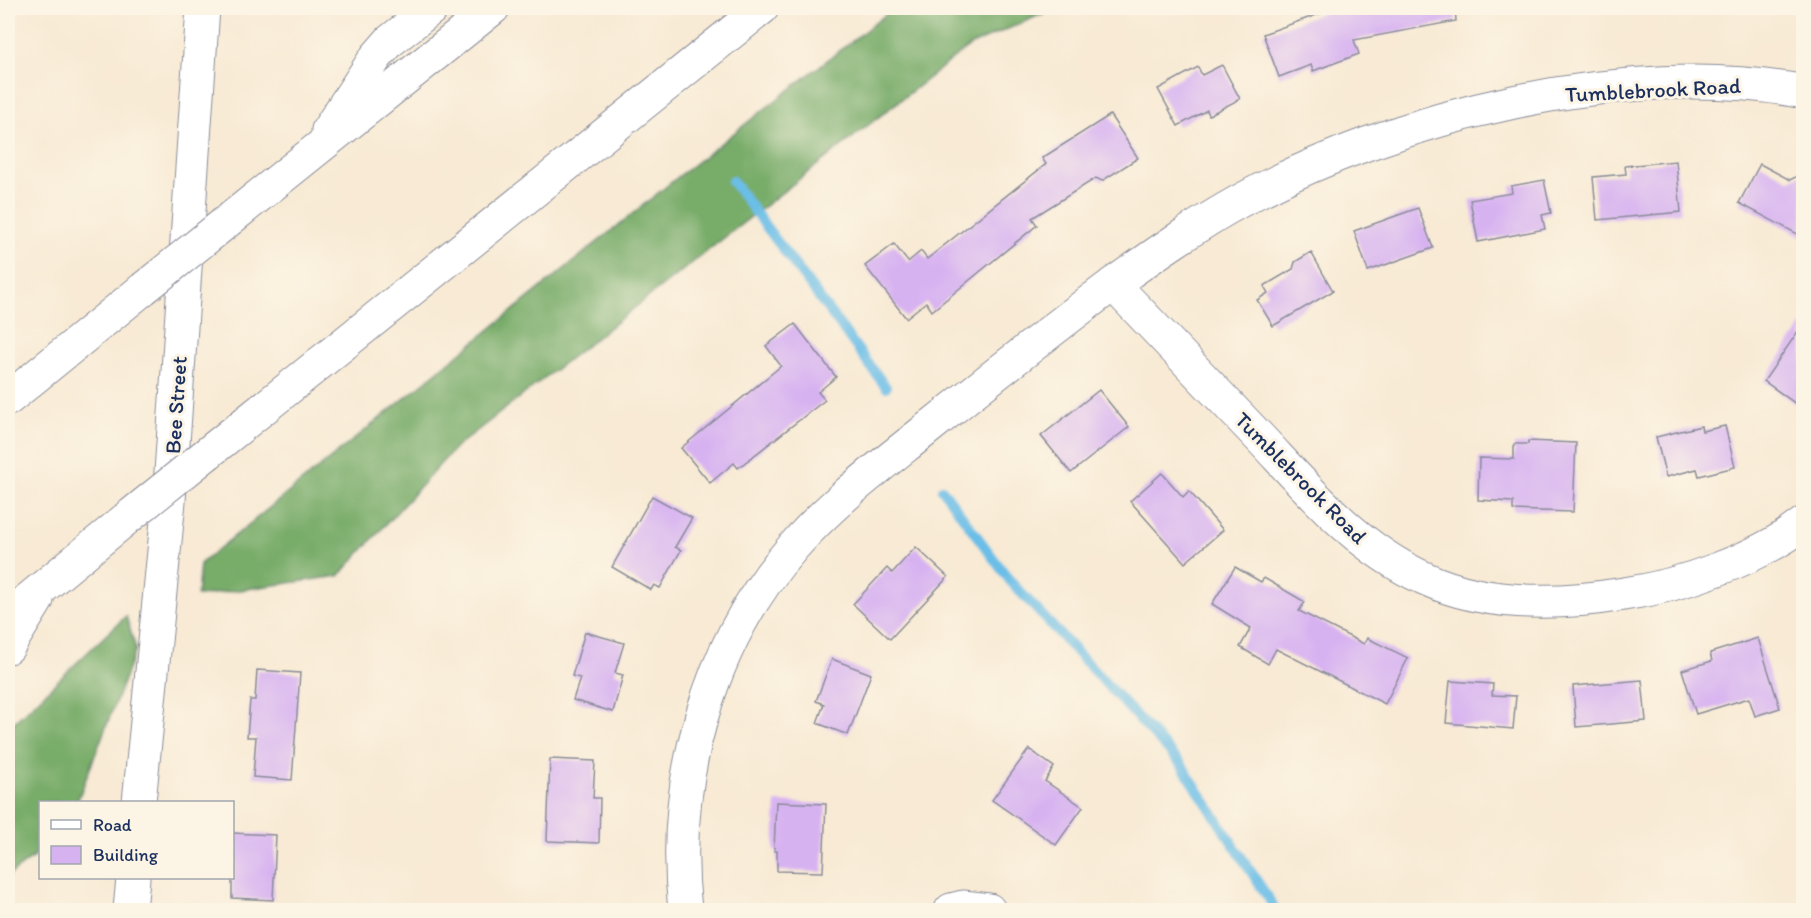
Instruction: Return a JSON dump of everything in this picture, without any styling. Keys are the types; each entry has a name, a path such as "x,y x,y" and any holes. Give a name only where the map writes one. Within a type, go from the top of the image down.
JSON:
{"main road":[{"name":"Bee Street","path":"139,801 169,501 203,8"},
{"path":"317,149 350,93 376,57 390,41 432,8"},
{"path":"8,399 493,8"},
{"path":"8,616 763,8"},
{"name":"Tumblebrook Road","path":"685,910 682,845 686,792 695,742 710,693 730,644 756,598 792,548 825,512 1040,339 1113,284 1179,237 1240,201 1306,168 1376,139 1451,117 1531,98 1615,87 1696,83 1767,85 1803,92"},
{"name":"Tumblebrook Road","path":"1113,284 1331,513 1376,551 1424,579 1474,595 1531,602 1589,600 1646,591 1704,575 1757,550 1803,524"},
{"path":"8,647 48,583"},
{"path":"130,910 132,879"},
{"path":"951,910 963,907 989,910"}],"green space":[{"path":"894,8 1056,8 971,45 455,448 339,576 197,596 200,564 679,176"},
{"path":"126,616 136,649 77,801 39,801 39,853 8,876 8,728"}],"building":[{"path":"1336,8 1455,8 1456,21 1354,40 1359,54 1313,71 1311,65 1279,77 1263,34"},
{"path":"1222,65 1240,99 1209,115 1207,110 1178,126 1158,89 1198,67 1202,75"},
{"path":"1110,115 1138,158 1102,181 1096,178 1032,218 1037,225 932,311 926,302 906,318 865,266 894,244 908,262 921,251 927,259 1046,164 1042,158"},
{"path":"1676,161 1681,212 1597,220 1593,177 1626,174 1625,166"},
{"path":"1760,164 1790,180 1803,173 1803,237 1739,203"},
{"path":"1544,180 1551,213 1542,215 1545,229 1478,242 1470,200 1512,193 1511,186"},
{"path":"1418,208 1433,248 1368,271 1354,231"},
{"path":"1311,252 1333,291 1273,326 1257,300 1268,293 1264,286 1293,269 1295,262"},
{"path":"795,324 836,377 818,392 825,400 738,468 734,463 710,483 681,448 781,366 766,346"},
{"path":"1803,324 1803,409 1764,381"},
{"path":"1099,390 1129,427 1071,473 1041,436"},
{"path":"1701,426 1702,431 1725,426 1735,467 1699,476 1697,469 1666,477 1656,437"},
{"path":"1528,441 1576,443 1573,512 1513,510 1513,502 1478,500 1479,458 1514,459 1514,444 1528,444"},
{"path":"1162,473 1183,497 1189,491 1223,530 1185,563 1130,501"},
{"path":"652,496 692,518 675,547 681,550 660,588 654,585 651,590 612,567"},
{"path":"916,547 948,577 890,639 853,604 887,568 892,573"},
{"path":"1235,567 1261,582 1264,578 1305,602 1299,611 1364,644 1367,638 1408,658 1385,704 1276,649 1268,664 1240,647 1251,628 1212,604"},
{"path":"585,632 624,643 615,673 623,675 613,712 573,700 580,678 572,676"},
{"path":"1758,638 1780,708 1755,716 1749,698 1696,714 1682,670 1712,661 1710,653"},
{"path":"832,659 871,674 848,735 817,723 824,704 816,701"},
{"path":"257,670 300,673 292,780 253,777 256,737 247,737 250,700 255,700"},
{"path":"1642,680 1646,721 1576,727 1573,686"},
{"path":"1450,681 1493,684 1492,695 1516,696 1513,729 1446,723"},
{"path":"1029,749 1054,767 1045,781 1083,807 1056,845 992,800"},
{"path":"550,759 595,761 593,798 600,798 599,843 547,841"},
{"path":"776,802 826,804 823,872 777,871 777,851 774,851"},
{"path":"234,833 276,835 273,900 232,898"}],"waterway":[{"path":"732,181 886,387"},
{"path":"942,489 1011,582 1181,764 1276,910"}]}
